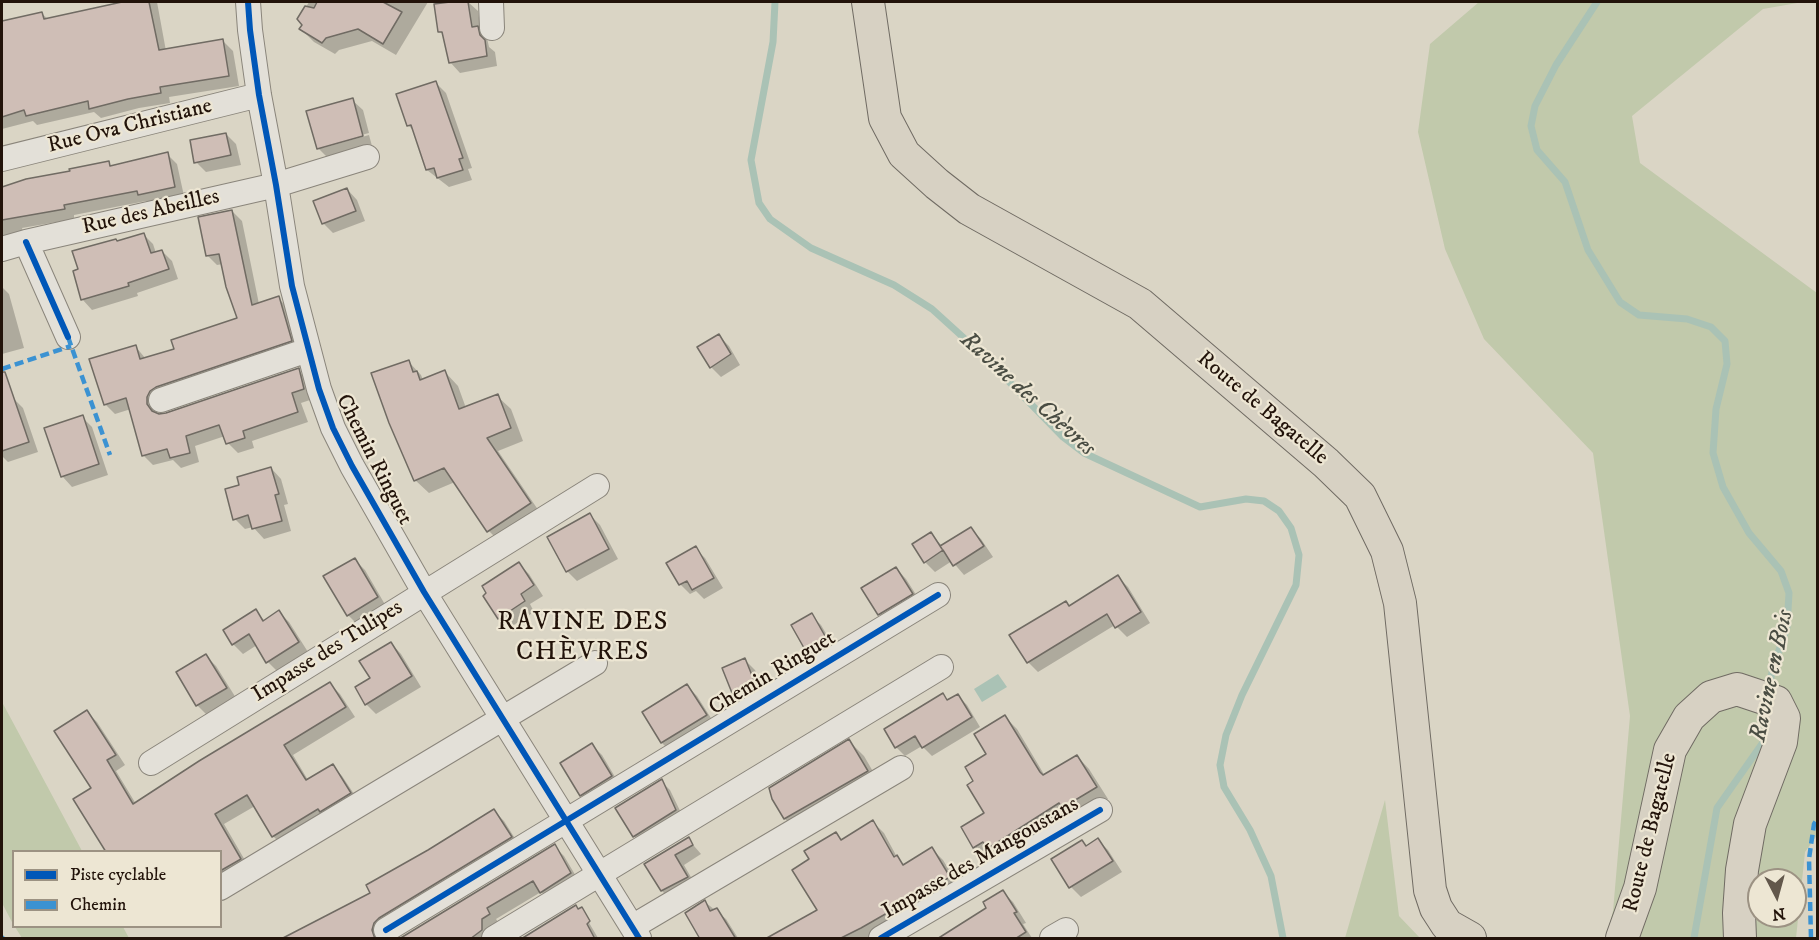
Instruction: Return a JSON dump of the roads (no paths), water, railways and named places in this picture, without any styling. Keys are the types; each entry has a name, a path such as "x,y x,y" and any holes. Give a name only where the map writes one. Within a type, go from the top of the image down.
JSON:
{"main road":[{"name":"Route de Bagatelle","path":"868,2 885,118 904,154 969,209 1140,304 1326,463 1360,496 1387,551 1400,603 1430,890 1436,908 1447,925 1470,939"},
{"name":"Route de Bagatelle","path":"1622,939 1640,888 1670,750 1689,717 1696,710 1711,697 1737,689 1776,702 1784,718 1781,742 1750,824 1742,870 1740,939"}],"street":[{"name":"Chemin Ringuet","path":"248,2 259,95 292,286 319,389 338,437 352,466 424,592 600,874 634,935 901,768"},
{"path":"490,2 492,28"},
{"name":"Rue Ova Christiane","path":"2,159 259,95"},
{"path":"276,185 367,157"},
{"name":"Rue des Abeilles","path":"2,249 276,185"},
{"path":"26,242 68,337"},
{"path":"161,400 308,350"},
{"name":"Impasse des Tulipes","path":"151,763 597,486"},
{"name":"Chemin Ringuet","path":"386,930 938,596"},
{"path":"222,887 595,663"},
{"path":"494,939 941,667"},
{"name":"Impasse des Mangoustans","path":"881,939 1100,810"}],"waterway":[{"name":"Ravine des Chèvres","path":"775,2 773,42 751,160 759,203 770,219 811,248 894,285 932,309 986,358 1063,437 1084,453 1200,507 1246,499 1264,501 1279,511 1291,528 1299,555 1296,585 1242,695 1226,735 1220,765 1224,787 1250,830 1271,876 1283,938"},
{"name":"Ravine en Bois","path":"1597,2 1556,65 1535,106 1531,126 1537,150 1565,182 1588,250 1620,302 1639,315 1687,319 1711,327 1725,341 1727,364 1716,409 1713,453 1723,487 1749,533 1781,571 1789,593 1787,627 1768,691"},
{"name":"Ravine en Bois","path":"1694,938 1717,808 1764,741 1766,708"}],"district":[{"name":"RAVINE DES CHÈVRES","path":"583,639"}]}
